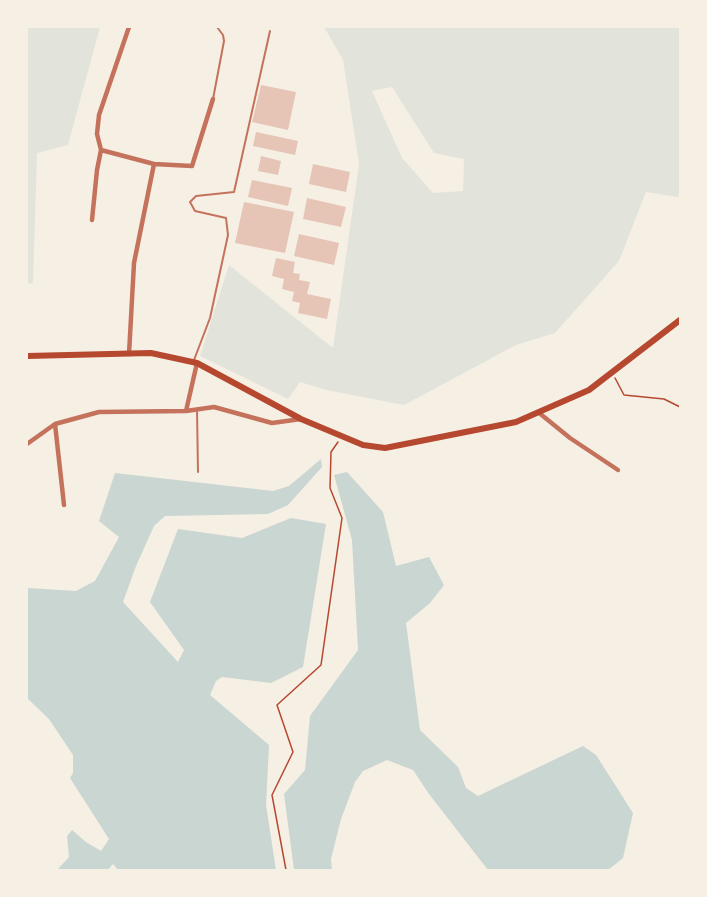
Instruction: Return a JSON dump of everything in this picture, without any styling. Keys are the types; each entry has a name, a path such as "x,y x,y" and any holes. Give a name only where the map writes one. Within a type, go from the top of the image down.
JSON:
{"main road":[{"path":"27,356 151,353 195,363 301,419 363,445 385,448 516,422 589,390 680,320"}],"street":[{"path":"92,220 101,150 98,134 99,115 129,27"},
{"path":"101,150 154,164 192,166 213,99"},
{"path":"129,354 134,263 154,164"},
{"path":"186,411 195,363"},
{"path":"27,444 56,424 99,412 186,411 214,407 272,423 301,419"},
{"path":"538,412 570,438 618,470"},
{"path":"56,424 64,506"}],"lane":[{"path":"213,99 224,41 217,27"},
{"path":"195,363 212,310 228,235 226,218 195,211 190,202 196,196 234,192 270,31"},
{"path":"197,410 198,472"}],"path":[{"path":"612,372 624,395 664,399 680,407"},
{"path":"286,870 272,795 293,752 277,705 321,665 342,518 330,488 330,462 331,452 342,436"}],"shaded area":[{"path":"27,27 100,27 68,145 37,153 33,283 27,284"},
{"path":"324,27 680,27 680,191 678,197 646,192 619,261 555,333 516,345 404,405 326,390 300,382 288,399 200,356 229,265 333,348 359,164 343,60","holes":["392,87 434,153 464,159 463,191 433,193 402,158 372,91"]},
{"path":"321,459 322,467 288,505 268,514 165,516 154,526 123,602 178,662 184,650 150,602 178,529 242,538 291,518 326,524 303,667 271,683 222,677 216,681 210,695 269,745 266,805 276,870 118,870 113,864 108,870 57,870 69,857 67,836 72,830 101,851 109,839 70,778 73,773 73,755 49,719 27,698 27,588 76,591 95,581 119,537 99,521 115,473 273,491 289,486"},
{"path":"347,472 383,512 396,566 429,557 444,585 430,603 406,623 420,730 458,767 466,788 478,796 583,746 596,755 633,813 623,858 608,870 488,870 413,770 387,760 363,771 355,782 341,819 331,859 332,870 294,870 284,794 305,770 310,716 358,650 352,540 334,475"}],"building":[{"path":"261,85 296,92 288,130 252,122"},
{"path":"256,132 298,141 295,155 253,146"},
{"path":"261,156 281,161 278,175 258,171"},
{"path":"313,164 350,172 346,192 309,184"},
{"path":"252,180 292,188 288,206 248,197"},
{"path":"307,198 346,207 341,227 303,219"},
{"path":"244,202 294,212 285,253 235,243"},
{"path":"299,234 339,243 334,265 294,256"},
{"path":"276,258 295,262 293,273 300,274 299,280 310,282 307,294 331,299 327,319 298,313 300,303 292,301 294,292 282,289 284,279 272,276"}]}
